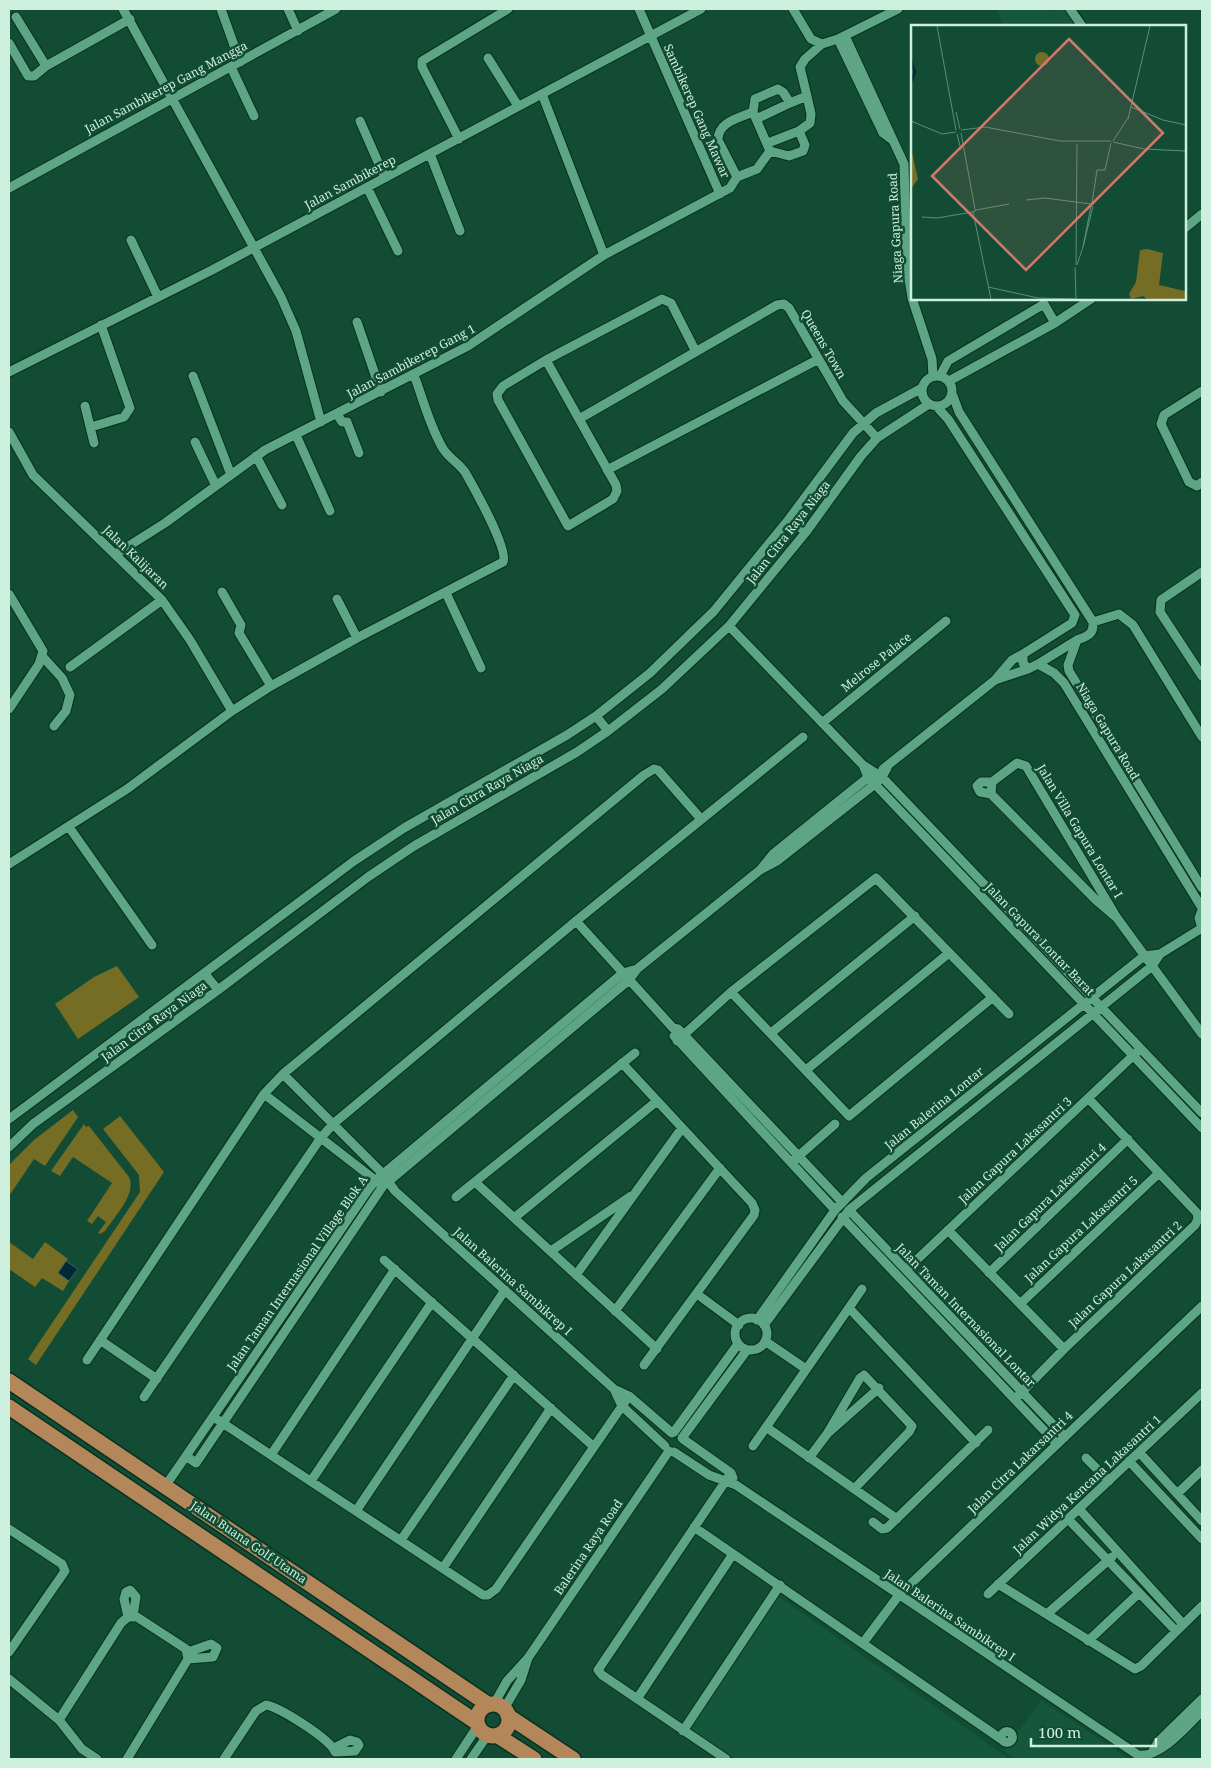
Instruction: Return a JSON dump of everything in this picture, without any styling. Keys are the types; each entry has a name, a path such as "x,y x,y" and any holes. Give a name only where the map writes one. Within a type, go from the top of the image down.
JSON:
{"main road":[{"name":"Jalan Buana Golf Utama","path":"9,1381 573,1759"},
{"name":"Jalan Buana Golf Utama","path":"9,1407 485,1730 534,1759"},
{"path":"499,1708 508,1725 485,1730 481,1709 499,1708"}],"street":[{"path":"124,9 255,247 296,331 321,422"},
{"path":"221,9 240,62"},
{"path":"288,9 298,31"},
{"name":"Jalan Sambikerep Gang Mangga","path":"9,188 172,97 336,9"},
{"path":"459,138 422,68 422,61 508,9"},
{"name":"Sambikerep Gang Mawar","path":"639,9 720,194"},
{"name":"Jalan Sambikerep","path":"9,372 255,247 701,9"},
{"path":"793,9 811,39 822,44"},
{"path":"807,96 755,116 726,124 718,134 718,140 737,177 757,168 769,147 810,123 807,96 800,67 805,59 822,44 842,38 898,9"},
{"path":"1070,9 1081,25"},
{"path":"16,17 46,66"},
{"path":"9,44 28,76 34,76 46,66 130,19"},
{"name":"Niaga Gapura Road","path":"842,38 883,133 891,138 904,164 911,276"},
{"path":"488,58 518,106"},
{"path":"231,67 254,116"},
{"path":"790,103 783,92 778,89 758,96 753,103 755,116 769,147 789,156 803,150 805,145 799,130"},
{"path":"542,94 604,255"},
{"path":"360,121 385,178"},
{"path":"430,154 460,231"},
{"name":"Jalan Sambikerep Gang 1","path":"116,554 165,523 256,456 414,375 494,330 604,255 720,194 732,186 737,177"},
{"path":"367,187 398,251"},
{"path":"1186,227 1202,214"},
{"path":"130,240 158,297"},
{"path":"546,360 579,419 608,470 617,491 613,499 568,526 498,400 497,394 503,386 546,360 662,299 671,303 696,352 579,419"},
{"name":"Niaga Gapura Road","path":"913,300 937,376"},
{"path":"949,382 1055,323 1090,300"},
{"name":"Queens Town","path":"696,352 777,306 784,304 789,308 842,401 877,438"},
{"path":"875,775 995,680 1002,669 1072,623 1075,615 948,419 923,397 922,388 926,380 937,376 948,360 1044,304 1055,323"},
{"path":"357,322 381,392"},
{"path":"91,427 124,417 130,408 101,325"},
{"path":"608,470 817,360"},
{"path":"9,864 69,828 155,770 232,711 271,686 503,562 505,557 495,530 464,472 442,447 432,427 414,375"},
{"path":"193,376 231,475"},
{"path":"937,376 949,382 959,412 1094,622 1119,614 1133,625 1202,737"},
{"name":"Jalan Citra Raya Niaga","path":"9,1120 354,861 404,828 596,716 683,642 714,611 789,519 862,424 922,388"},
{"path":"1202,391 1164,415 1161,424 1189,482 1196,486 1202,482"},
{"path":"933,405 947,403 952,394"},
{"name":"Jalan Citra Raya Niaga","path":"9,1147 33,1124 218,990 368,877 414,846 577,752 608,731 662,689 729,626 806,532 861,456 877,438 933,405"},
{"path":"85,406 94,443"},
{"path":"337,414 342,422 347,422 359,453"},
{"name":"Jalan Kalijaran","path":"9,432 33,475 162,600 190,640 232,711"},
{"path":"296,435 330,511"},
{"path":"195,442 216,486"},
{"path":"256,456 282,506"},
{"path":"789,519 806,532"},
{"path":"1201,671 1160,612 1159,606 1161,600 1202,572"},
{"path":"222,592 241,625 239,633 271,686"},
{"path":"446,593 480,668"},
{"path":"9,594 43,650 42,656 9,709"},
{"path":"337,599 358,638"},
{"path":"70,667 162,600"},
{"path":"9,612 15,603"},
{"name":"Melrose Palace","path":"822,723 946,621"},
{"name":"Niaga Gapura Road","path":"1094,622 1094,629 1091,634 1077,640 1068,665 1069,671 1202,888"},
{"name":"Jalan Gapura Lontar Barat","path":"729,626 863,765 875,775 1088,1001 1092,1012 1202,1128"},
{"path":"995,680 1028,669 1077,640"},
{"path":"1023,654 1023,663 1028,669"},
{"path":"42,656 62,678 70,695 66,711 54,726"},
{"name":"Niaga Gapura Road","path":"1038,664 1054,673 1064,684 1202,909"},
{"path":"596,716 608,731"},
{"path":"144,1397 320,1139 333,1124 576,921 803,737"},
{"name":"Jalan Villa Gapura Lontar I","path":"1117,918 1096,900 991,794 980,792 977,786 981,782 992,782 1017,763 1026,766 1117,918 1202,1034"},
{"path":"87,1360 264,1094 283,1074 644,775 654,769 662,772 701,819"},
{"name":"Jalan Gapura Lontar Barat","path":"875,775 875,784 1088,1001 1100,1006 1202,1113"},
{"name":"Jalan Taman Internasional Village Blok A","path":"166,1485 287,1308 382,1180 626,977 760,870 773,854 875,775"},
{"path":"991,794 992,782"},
{"name":"Jalan Taman Internasional Village Blok A","path":"760,870 769,867 875,784"},
{"path":"69,828 152,945"},
{"path":"680,1038 731,992 874,878 881,880 1009,1014"},
{"path":"1202,909 1199,918 1202,928"},
{"path":"771,1033 915,916"},
{"path":"576,921 680,1038 842,1202"},
{"name":"Jalan Balerina Lontar","path":"761,1323 849,1210 1092,1012 1152,966 1160,954 1202,928"},
{"path":"806,1070 949,953"},
{"name":"Jalan Balerina Lontar","path":"761,1323 842,1202 881,1166 1144,956 1160,954"},
{"path":"205,974 218,990"},
{"path":"731,992 848,1116 993,997"},
{"name":"Jalan Gapura Lakasantri 3","path":"906,1270 1140,1048"},
{"path":"456,1197 635,1053"},
{"path":"622,1063 752,1203 755,1213 644,1365"},
{"path":"712,1071 791,1163 835,1210"},
{"name":"Jalan Balerina Sambikrep I","path":"283,1074 333,1124 382,1180 614,1389 629,1396 678,1435 731,1473"},
{"name":"Jalan Balerina Sambikrep I","path":"264,1094 320,1139 382,1180"},
{"name":"Jalan Gapura Lakasantri 2","path":"1015,1399 1064,1349 1197,1222 1197,1213 1088,1098"},
{"path":"514,1218 657,1101"},
{"path":"791,1163 835,1124"},
{"path":"576,1275 682,1128"},
{"name":"Jalan Gapura Lakasantri 4","path":"989,1273 1128,1139"},
{"path":"881,1166 889,1176"},
{"path":"615,1310 720,1168"},
{"name":"Jalan Gapura Lakasantri 5","path":"1020,1304 1159,1173"},
{"name":"Jalan Taman Internasional Village Blok A","path":"186,1456 196,1463 297,1313 382,1180"},
{"path":"475,1182 657,1349"},
{"path":"551,1251 638,1191"},
{"name":"Jalan Taman Internasional Lontar","path":"849,1210 1065,1437"},
{"name":"Jalan Taman Internasional Lontar","path":"842,1218 1058,1444"},
{"path":"948,1230 1064,1349"},
{"path":"384,1260 593,1446"},
{"path":"270,1455 395,1269"},
{"path":"754,1446 862,1289"},
{"path":"356,1511 505,1290"},
{"path":"697,1294 739,1324"},
{"path":"311,1481 432,1302"},
{"path":"929,1309 936,1302"},
{"name":"Jalan Citra Lakarsantri 4","path":"863,1643 898,1595 1202,1306"},
{"path":"287,1308 297,1313"},
{"path":"849,1308 976,1443"},
{"path":"738,1344 678,1435 680,1449 669,1450 666,1436 678,1435 747,1350 758,1348 765,1341 766,1333 761,1323 750,1318 739,1324 735,1334 738,1344 747,1350"},
{"path":"100,1340 157,1379"},
{"path":"765,1341 806,1369"},
{"path":"401,1540 514,1375"},
{"path":"809,1458 827,1434 862,1376 867,1376 910,1423 912,1429 854,1490"},
{"path":"827,1434 879,1388"},
{"name":"Jalan Balerina Sambikrep I","path":"614,1389 622,1406 669,1450 725,1482 736,1485 1138,1755 1147,1755 1153,1751"},
{"name":"Jalan Widya Kencana Lakasantri 1","path":"988,1594 1080,1510 1202,1393"},
{"path":"213,1417 483,1595 492,1593 629,1396"},
{"path":"443,1568 551,1408"},
{"path":"766,1427 897,1519"},
{"path":"872,1522 884,1529 897,1519 988,1430"},
{"name":"Balerina Raya Road","path":"499,1708 507,1681 528,1658 669,1450"},
{"path":"1139,1452 1202,1521"},
{"path":"1086,1458 1109,1481"},
{"path":"1130,1461 1202,1538"},
{"path":"1177,1494 1202,1470"},
{"path":"726,1759 602,1676 599,1668 731,1473"},
{"path":"731,1473 736,1485"},
{"path":"1080,1510 1117,1554 1183,1624"},
{"path":"1069,1520 1176,1631"},
{"path":"694,1527 1001,1739"},
{"path":"9,1529 62,1564 65,1571 9,1652"},
{"path":"637,1698 733,1554"},
{"path":"1046,1614 1117,1554"},
{"path":"998,1584 1135,1669 1141,1666 1202,1606"},
{"path":"683,1730 780,1586"},
{"path":"1088,1641 1139,1593"},
{"path":"59,1720 121,1623 131,1617 188,1656 127,1759"},
{"path":"9,1679 59,1720 88,1759"},
{"path":"1153,1751 1158,1742 1202,1699"},
{"path":"224,1759 256,1711 266,1705 292,1718 334,1753"},
{"path":"1153,1751 1172,1741 1202,1711"},
{"path":"456,1759 485,1730"},
{"path":"471,1759 485,1730"},
{"path":"82,1749 97,1759"}],"shaded area":[{"path":"996,9 1045,9 1047,11 1070,9 1080,25 1004,25"},
{"path":"117,966 139,997 78,1039 55,1004 94,977"},
{"path":"73,1110 78,1117 45,1166 34,1159 9,1196 9,1165 34,1140"},
{"path":"120,1116 164,1172 36,1365 28,1359 140,1192 139,1175 103,1129"},
{"path":"84,1124 86,1127 89,1126 129,1177 131,1184 130,1191 123,1205 105,1231 100,1234 98,1233 106,1222 98,1216 92,1224 87,1221 112,1183 73,1157 60,1176 51,1171"},
{"path":"9,1242 33,1259 45,1242 68,1259 58,1273 69,1281 63,1291 42,1278 35,1287 9,1269"},
{"path":"772,1592 1010,1759 736,1759 684,1725"},
{"path":"1041,1700 1129,1759 1015,1759 1004,1751"},
{"path":"1202,1710 1202,1759 1151,1759"}],"water":[{"path":"66,1261 78,1269 69,1281 58,1273"}]}
